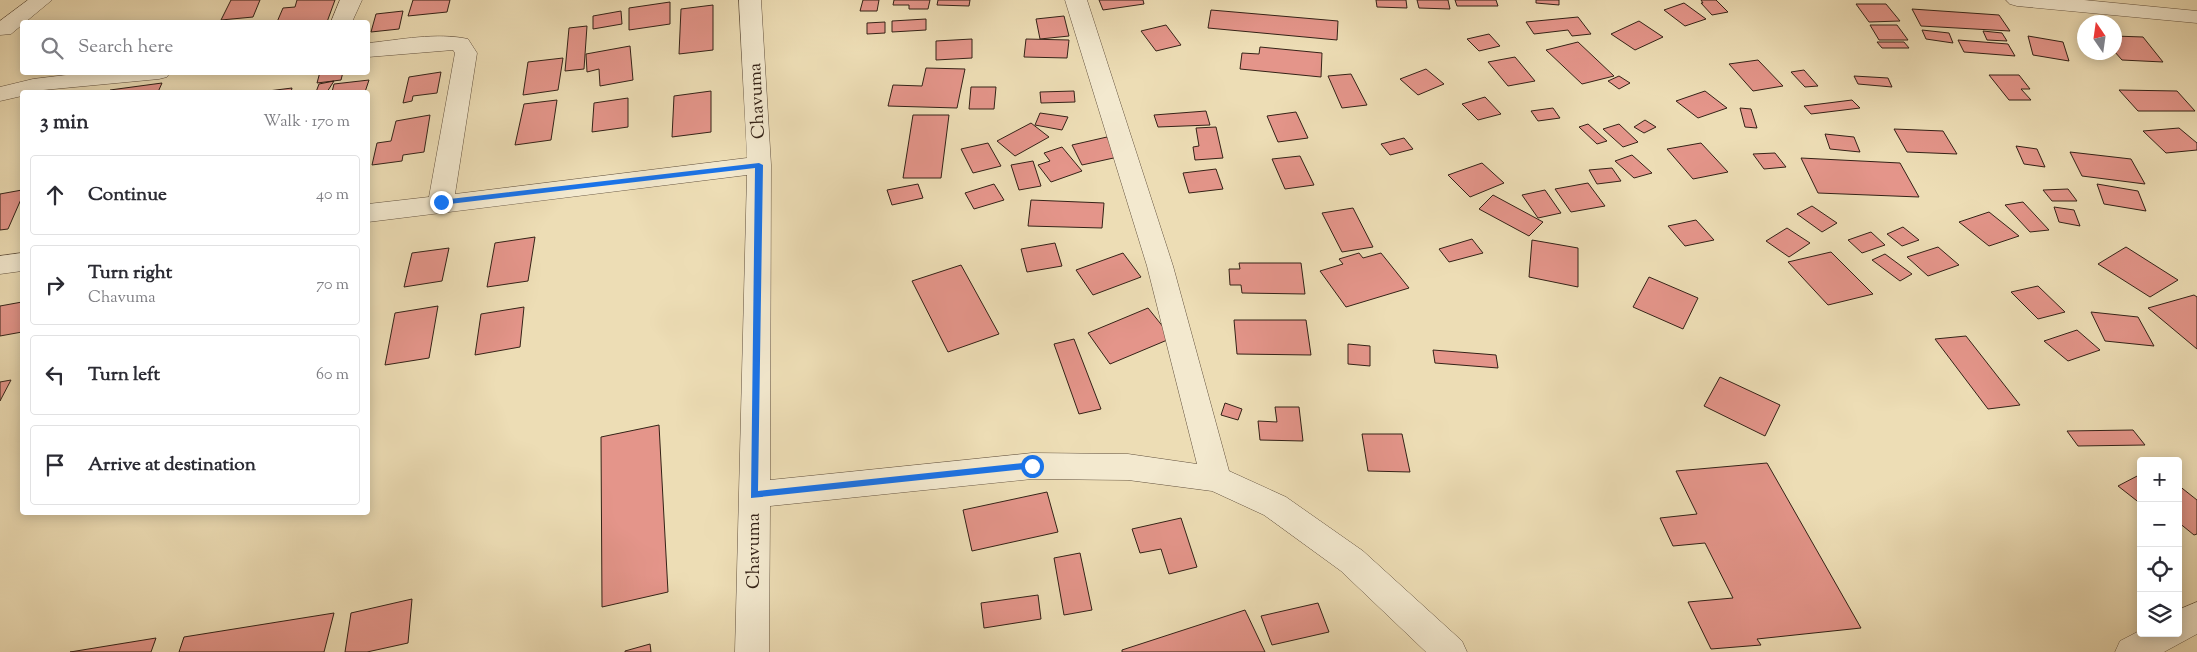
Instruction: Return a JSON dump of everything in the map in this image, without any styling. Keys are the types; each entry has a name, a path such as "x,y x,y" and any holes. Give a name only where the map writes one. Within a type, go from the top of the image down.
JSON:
{"street":[{"path":"2,32 11,4 10,0"},
{"path":"2,32 41,0"},
{"path":"343,20 351,0"},
{"name":"Chavuma","path":"750,0 759,165 752,652"},
{"path":"1076,0 1160,266 1216,479"},
{"path":"2016,0 2197,17"},
{"path":"370,50 440,43 460,44 466,53 441,202"},
{"path":"0,94 33,86 132,75"},
{"path":"370,213 441,202 759,165"},
{"path":"0,265 20,262"},
{"path":"754,495 1032,466 1128,467 1216,479 1275,506 1352,561 1450,652"},
{"path":"2182,625 2197,617"},
{"path":"2132,652 2160,637"}],"building":[{"path":"231,0 260,0 253,17 221,20"},
{"path":"297,0 335,0 328,20 278,20 283,8 295,7"},
{"path":"413,0 450,0 447,12 408,16"},
{"path":"863,0 879,0 877,11 860,11"},
{"path":"894,0 930,0 928,9 909,9 909,5 893,5"},
{"path":"938,0 970,0 969,6 937,5"},
{"path":"1099,0 1143,0 1144,4 1103,10"},
{"path":"1376,0 1406,0 1407,8 1377,7"},
{"path":"1417,0 1448,0 1450,9 1419,8"},
{"path":"1455,0 1496,0 1498,6 1457,6"},
{"path":"1536,0 1559,0 1559,5 1536,3"},
{"path":"1701,0 1716,0 1728,12 1712,15 1701,3 1703,3"},
{"path":"670,2 670,24 629,30 629,8"},
{"path":"1684,3 1706,19 1685,26 1664,10"},
{"path":"1856,4 1886,4 1900,21 1869,22"},
{"path":"713,5 713,50 679,54 681,9"},
{"path":"1912,9 1999,15 2010,31 1921,26"},
{"path":"1211,10 1338,21 1337,40 1208,28"},
{"path":"403,11 399,29 371,32 376,14"},
{"path":"621,11 622,24 593,29 593,16"},
{"path":"1064,16 1069,36 1040,39 1036,19"},
{"path":"1578,17 1591,34 1572,36 1568,30 1534,34 1526,22"},
{"path":"926,19 926,30 892,32 892,21"},
{"path":"1639,21 1663,37 1635,50 1611,34"},
{"path":"885,22 885,33 867,34 867,23"},
{"path":"1166,25 1181,45 1156,51 1141,31"},
{"path":"1870,25 1897,25 1908,40 1879,40"},
{"path":"587,26 584,69 565,71 569,28"},
{"path":"1922,30 1949,33 1953,43 1926,39"},
{"path":"1983,31 2002,33 2007,41 1987,40"},
{"path":"1489,34 1500,46 1479,51 1467,39"},
{"path":"2028,36 2063,42 2069,61 2033,55"},
{"path":"2122,36 2143,37 2163,62 2122,60"},
{"path":"972,39 972,58 936,60 936,41"},
{"path":"1026,39 1069,40 1067,58 1024,57"},
{"path":"1958,40 2008,44 2015,56 1964,52"},
{"path":"1578,42 1614,76 1582,84 1546,50"},
{"path":"1877,42 1904,42 1909,48 1882,48"},
{"path":"630,46 633,80 600,86 599,69 587,72 586,54"},
{"path":"1260,47 1322,53 1321,77 1240,69 1242,53 1259,54"},
{"path":"1515,57 1535,81 1508,86 1488,62"},
{"path":"563,58 558,90 523,95 528,62"},
{"path":"1758,60 1783,86 1753,91 1729,64"},
{"path":"926,68 965,69 957,108 888,106 893,85 922,86"},
{"path":"1426,69 1444,84 1418,95 1400,79"},
{"path":"1804,70 1818,86 1805,87 1791,72"},
{"path":"441,72 437,93 413,96 412,101 403,103 409,77"},
{"path":"1351,74 1367,105 1342,108 1328,76"},
{"path":"319,75 342,75 341,80 317,83"},
{"path":"1989,75 2019,75 2030,89 2021,89 2031,100 2009,100"},
{"path":"1619,76 1630,83 1619,89 1608,81"},
{"path":"1854,76 1888,78 1892,87 1858,84"},
{"path":"369,80 366,90 332,90 334,84"},
{"path":"334,81 328,90 317,90 319,84"},
{"path":"162,83 159,90 110,90"},
{"path":"971,87 996,87 994,109 969,109"},
{"path":"2119,90 2177,91 2195,111 2138,111"},
{"path":"711,91 711,132 672,137 674,96"},
{"path":"1074,91 1075,102 1041,103 1040,92"},
{"path":"1705,91 1727,108 1698,118 1676,101"},
{"path":"1485,97 1501,114 1478,120 1462,104"},
{"path":"628,98 628,127 592,132 594,103"},
{"path":"557,100 551,140 515,145 524,104"},
{"path":"1852,100 1860,108 1811,114 1804,106"},
{"path":"1553,108 1560,118 1538,121 1531,111"},
{"path":"1740,108 1751,109 1757,128 1745,127"},
{"path":"1206,111 1210,125 1158,127 1154,115"},
{"path":"1296,112 1308,138 1278,142 1267,116"},
{"path":"1040,113 1068,117 1062,130 1035,125"},
{"path":"430,115 424,152 403,155 402,161 372,165 377,143 391,141 396,121"},
{"path":"913,115 949,115 941,178 903,178"},
{"path":"1645,120 1656,127 1644,133 1634,127"},
{"path":"1031,123 1049,137 1015,156 997,141"},
{"path":"1588,124 1607,141 1597,144 1579,127"},
{"path":"1619,124 1638,142 1623,147 1603,129"},
{"path":"1216,127 1223,158 1195,160 1193,147 1199,146 1196,128"},
{"path":"2179,128 2197,143 2197,150 2166,153 2143,131"},
{"path":"1894,129 1943,131 1957,154 1907,152"},
{"path":"1825,134 1854,137 1860,152 1830,149"},
{"path":"1107,137 1118,157 1082,165 1072,145"},
{"path":"1404,138 1413,149 1390,155 1381,144"},
{"path":"988,143 1001,166 973,173 961,149"},
{"path":"1701,143 1728,172 1693,179 1667,149"},
{"path":"2016,146 2037,149 2045,167 2024,164"},
{"path":"1062,147 1082,171 1051,182 1038,165 1050,161 1044,153"},
{"path":"2070,152 2131,159 2145,184 2082,176"},
{"path":"1775,153 1786,167 1764,169 1753,154"},
{"path":"1632,155 1652,173 1634,178 1615,161"},
{"path":"1300,156 1314,185 1285,189 1272,159"},
{"path":"1801,158 1900,163 1919,197 1818,193"},
{"path":"1033,161 1041,186 1019,190 1011,165"},
{"path":"1482,163 1504,183 1470,197 1448,175"},
{"path":"1612,168 1621,181 1597,184 1589,170"},
{"path":"1216,169 1223,189 1189,193 1183,173"},
{"path":"1588,183 1605,206 1571,212 1555,189"},
{"path":"918,184 923,198 892,205 887,190"},
{"path":"994,184 1004,200 974,209 965,193"},
{"path":"2097,184 2138,191 2146,211 2104,204"},
{"path":"2068,189 2077,201 2052,201 2043,190"},
{"path":"20,190 20,202 8,229 0,230 0,194"},
{"path":"1545,190 1561,213 1538,218 1522,195"},
{"path":"1493,195 1543,222 1529,236 1479,209"},
{"path":"1031,200 1104,203 1102,228 1028,226"},
{"path":"2023,202 2049,230 2030,232 2005,205"},
{"path":"1812,206 1837,223 1822,232 1797,214"},
{"path":"2054,207 2074,210 2080,226 2059,222"},
{"path":"1353,208 1373,247 1342,252 1322,213"},
{"path":"1989,212 2019,236 1989,246 1959,222"},
{"path":"1696,220 1714,240 1685,246 1668,226"},
{"path":"1903,227 1919,240 1902,246 1887,234"},
{"path":"1787,228 1810,243 1789,257 1766,241"},
{"path":"1871,232 1885,245 1862,253 1848,240"},
{"path":"535,237 528,281 487,287 495,243"},
{"path":"1472,239 1483,253 1449,262 1439,249"},
{"path":"1532,240 1578,248 1578,287 1529,277"},
{"path":"1055,243 1062,266 1027,272 1021,249"},
{"path":"1938,247 1959,265 1928,276 1907,257"},
{"path":"2126,247 2178,280 2150,297 2098,264"},
{"path":"449,248 442,281 404,287 412,253"},
{"path":"1831,252 1873,294 1828,305 1788,262"},
{"path":"1123,253 1141,277 1093,295 1076,270"},
{"path":"1359,253 1363,258 1381,253 1409,288 1346,307 1320,271 1343,264 1339,259"},
{"path":"1885,254 1912,274 1900,281 1872,260"},
{"path":"1239,263 1301,263 1305,294 1242,293 1241,285 1230,285 1229,269 1240,269"},
{"path":"961,265 999,334 948,352 912,281"},
{"path":"1649,277 1698,298 1683,329 1633,307"},
{"path":"2038,286 2065,312 2038,319 2011,292"},
{"path":"2194,295 2197,297 2197,349 2148,308"},
{"path":"20,302 20,332 0,336 0,306"},
{"path":"438,306 429,358 385,365 395,313"},
{"path":"524,307 520,347 475,355 481,314"},
{"path":"1148,308 1172,338 1110,364 1088,333"},
{"path":"2091,312 2138,317 2154,346 2105,341"},
{"path":"1234,320 1306,320 1311,355 1237,354"},
{"path":"2077,330 2100,350 2068,361 2044,341"},
{"path":"1966,336 2020,405 1988,409 1935,339"},
{"path":"1074,339 1101,409 1079,414 1054,344"},
{"path":"1348,344 1370,346 1370,366 1348,364"},
{"path":"1433,350 1496,355 1498,368 1435,363"},
{"path":"1720,377 1780,405 1765,436 1704,406"},
{"path":"11,380 0,401 0,382"},
{"path":"1225,403 1242,409 1238,420 1221,415"},
{"path":"1275,407 1299,407 1303,441 1260,440 1258,421 1277,422"},
{"path":"659,425 668,592 602,607 601,437"},
{"path":"2133,430 2145,445 2078,446 2067,431"},
{"path":"1362,434 1402,434 1410,472 1368,471"},
{"path":"1767,463 1861,628 1757,639 1761,645 1711,649 1688,602 1733,598 1705,543 1673,546 1660,518 1697,514 1676,471"},
{"path":"2137,476 2137,501 2118,486"},
{"path":"2182,488 2197,500 2197,534 2194,535 2182,525"},
{"path":"1047,492 1058,532 972,551 963,510"},
{"path":"1181,518 1197,567 1169,574 1161,549 1140,553 1132,529"},
{"path":"1080,553 1092,610 1064,615 1054,558"},
{"path":"1038,595 1041,619 984,628 981,603"},
{"path":"412,599 408,643 367,652 345,652 351,613"},
{"path":"1318,603 1329,632 1272,645 1261,616"},
{"path":"1245,610 1265,652 1122,652 1122,650"},
{"path":"334,613 324,652 179,652 184,637"},
{"path":"156,638 151,652 70,652"},
{"path":"650,644 651,652 625,652 625,651"}],"route":[{"path":"441,202 759,165 754,495 1032,466"}]}
